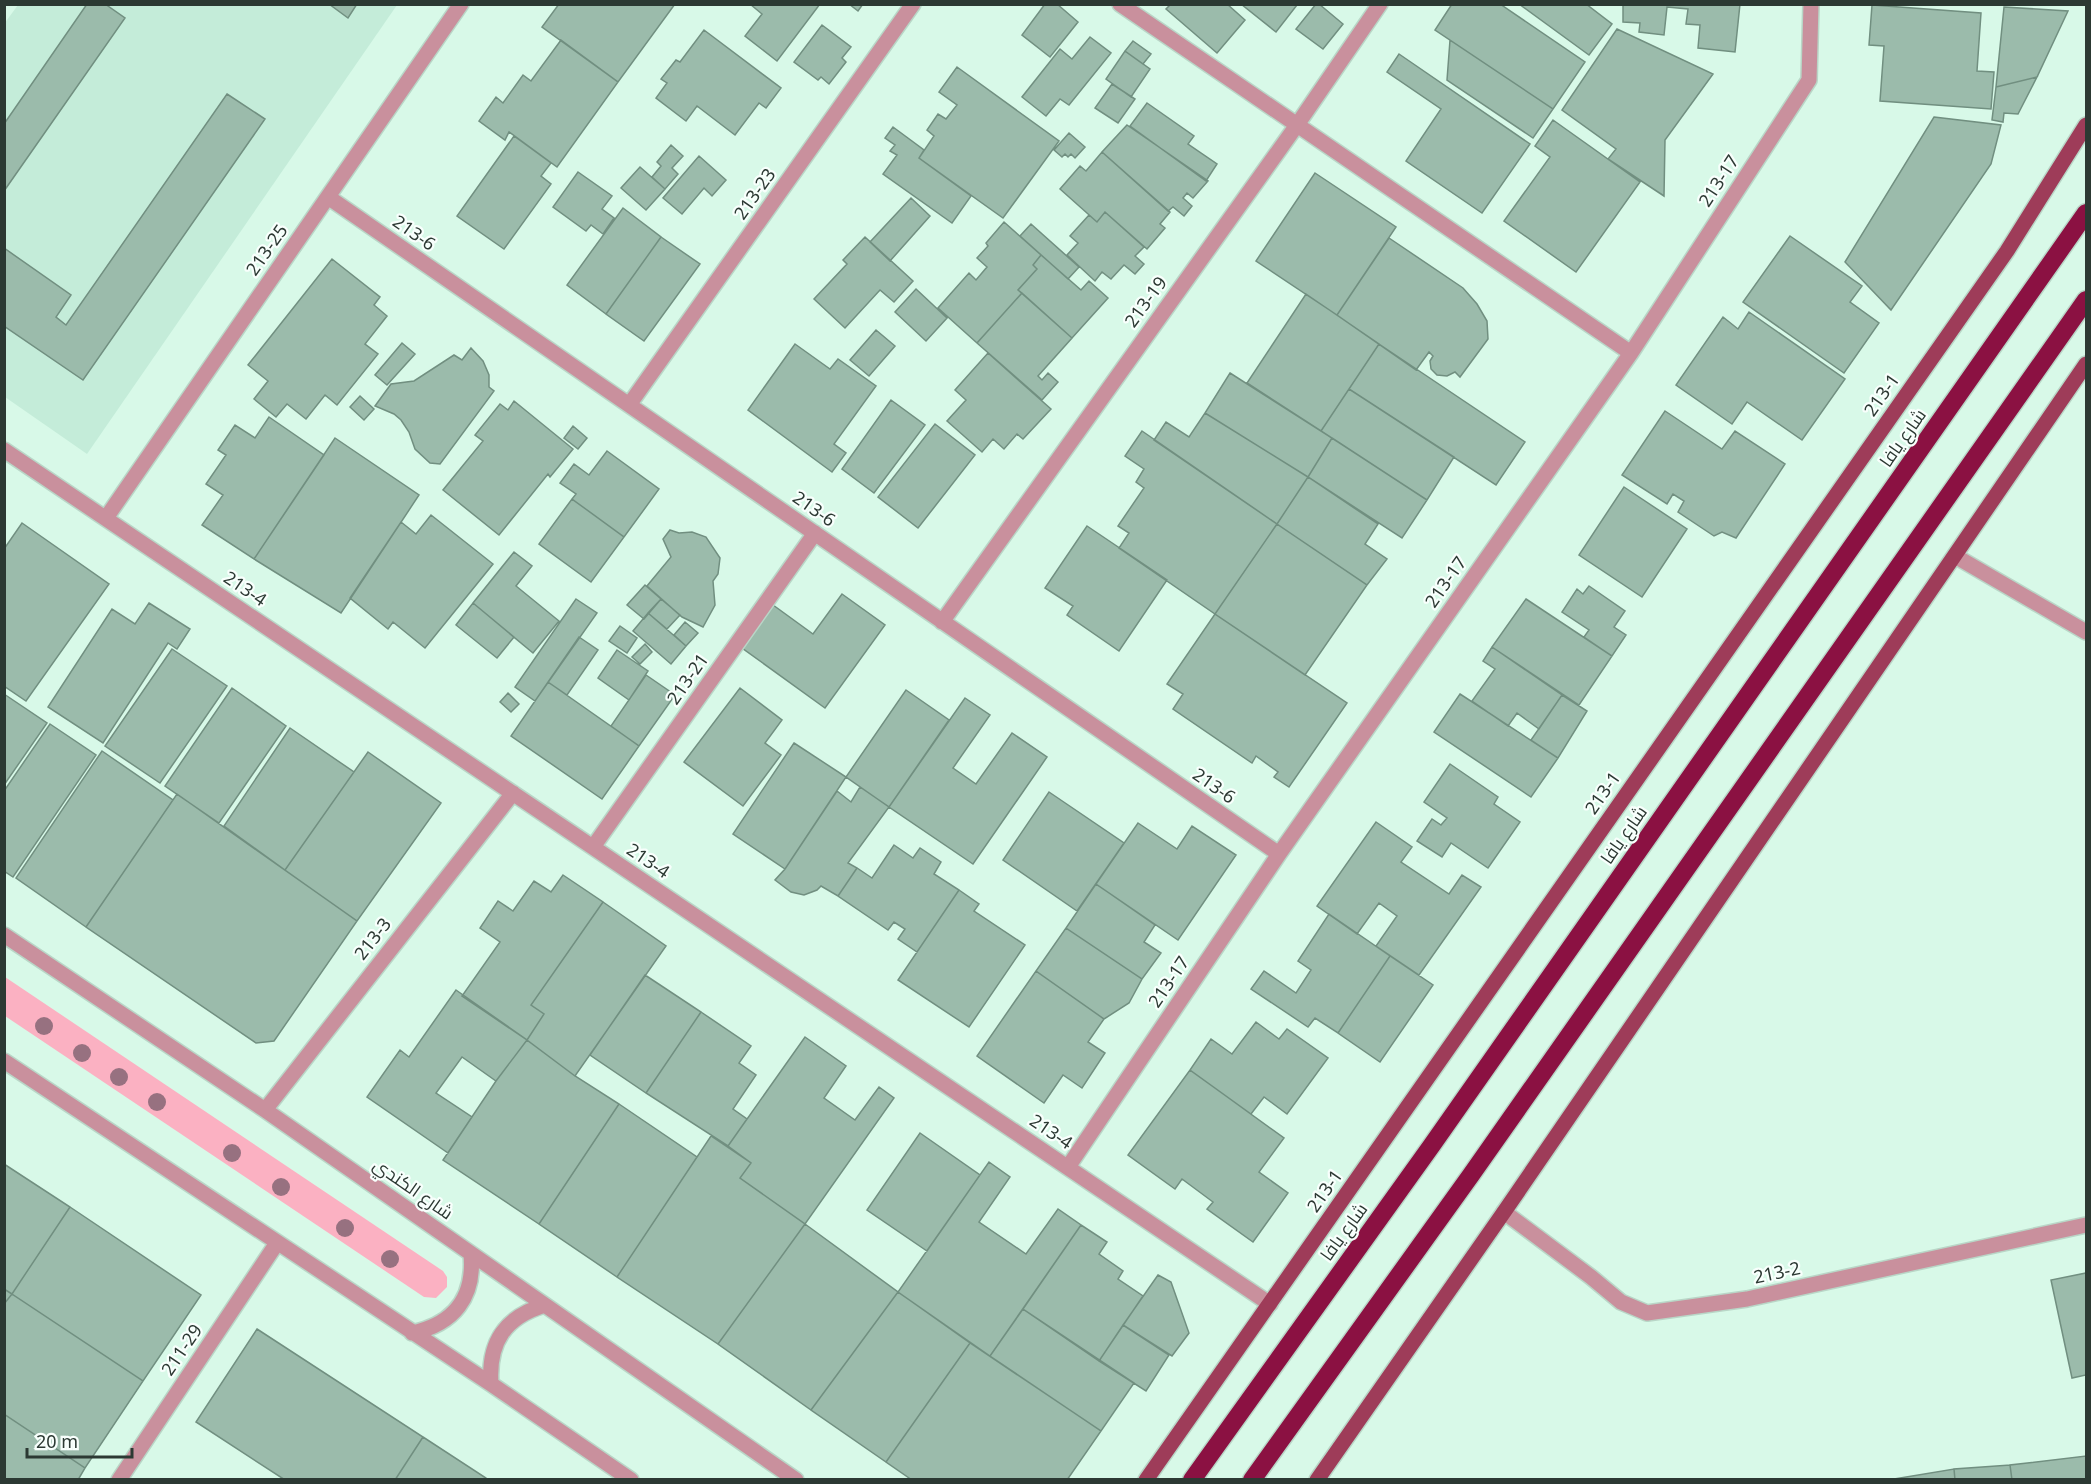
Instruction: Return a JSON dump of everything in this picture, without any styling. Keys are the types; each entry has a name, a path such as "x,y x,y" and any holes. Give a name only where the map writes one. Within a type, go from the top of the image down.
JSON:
{"highway":[{"name":"شارع يافا","path":"1192,1479 1432,1145 2086,213"},
{"path":"1252,1479 1471,1175 2086,300"}],"main road":[{"name":"213-1","path":"1146,1479 2007,251 2086,125"},
{"path":"1317,1479 1504,1212 2086,364"}],"street":[{"name":"213-25","path":"106,518 461,4"},
{"name":"213-23","path":"629,405 913,4"},
{"path":"1120,4 1630,352"},
{"name":"213-19","path":"942,621 1297,126 1380,4"},
{"name":"213-17","path":"1068,1167 1279,854 1630,352 1809,80 1811,4"},
{"name":"213-6","path":"328,197 1279,854"},
{"name":"213-4","path":"4,450 1270,1304"},
{"name":"213-21","path":"592,847 814,533"},
{"path":"1955,556 2086,633"},
{"name":"213-3","path":"265,1110 513,793"},
{"name":"شارع الكندي","path":"4,935 265,1110 796,1479"},
{"path":"4,1061 491,1384 608,1473 631,1479"},
{"name":"213-2","path":"1504,1212 1591,1276 1621,1302 1647,1313 1747,1299 2086,1225"},
{"name":"211-29","path":"120,1479 277,1243"},
{"path":"412,1333 441,1323 463,1300 470,1285 471,1254"},
{"path":"491,1384 490,1367 501,1333 513,1320 528,1310 545,1305"}],"shaded area":[{"path":"18,5 397,5 87,454 5,397 4,24"},
{"path":"5,977 443,1271 447,1277 447,1287 436,1298 424,1297 5,1016"}],"building":[{"path":"87,4 105,4 125,18 4,191 4,124"},
{"path":"329,4 357,4 348,18"},
{"path":"559,4 675,4 618,82 542,27"},
{"path":"750,4 820,4 777,61 745,36 762,14"},
{"path":"849,4 863,4 858,11"},
{"path":"1045,4 1057,4 1078,22 1050,57 1022,35"},
{"path":"1171,4 1227,4 1245,20 1217,53 1166,9"},
{"path":"1241,4 1297,4 1297,5 1276,32"},
{"path":"1316,4 1343,24 1323,49 1296,29"},
{"path":"1452,4 1500,4 1585,62 1553,109 1435,30"},
{"path":"1519,4 1586,4 1612,24 1589,55"},
{"path":"1623,4 1740,4 1735,52 1698,48 1700,25 1686,24 1688,9 1667,7 1664,35 1639,32 1640,23 1623,22"},
{"path":"1872,5 1981,13 1977,71 1994,72 1991,109 1880,101 1884,46 1869,45"},
{"path":"2004,7 2068,11 2037,77 1996,87"},
{"path":"822,25 851,47 842,58 846,62 829,84 821,77 818,80 794,62"},
{"path":"1617,29 1713,74 1665,140 1664,196 1608,159 1616,149 1562,110"},
{"path":"704,30 781,88 766,108 759,103 735,135 697,106 686,121 656,98 667,83 661,79 676,60 680,62"},
{"path":"1090,37 1111,53 1069,105 1060,99 1046,116 1022,97 1060,49 1072,59"},
{"path":"561,40 618,82 557,167 509,132 505,140 479,121 496,97 503,103 523,75 531,81"},
{"path":"1450,40 1553,109 1533,138 1447,80"},
{"path":"1133,41 1151,54 1143,64 1125,51"},
{"path":"1125,51 1150,69 1131,97 1106,79"},
{"path":"1399,54 1530,144 1482,213 1406,161 1441,109 1387,72"},
{"path":"957,67 1059,141 1003,218 919,158 934,136 927,130 938,114 946,119 957,105 939,92"},
{"path":"2037,77 2018,114 2004,113 2003,122 1992,120 1996,87"},
{"path":"1112,84 1135,99 1118,123 1095,108"},
{"path":"227,94 265,119 83,380 4,326 4,248 71,295 56,317 66,325"},
{"path":"1147,103 1194,136 1188,144 1217,164 1206,181 1130,126"},
{"path":"1934,117 2001,125 1991,164 1891,310 1845,262"},
{"path":"1553,120 1640,182 1576,272 1504,221 1550,157 1535,146"},
{"path":"1127,125 1208,181 1193,198 1187,193 1183,198 1192,206 1184,216 1173,207 1168,211 1102,152"},
{"path":"893,127 924,150 919,158 971,196 952,223 883,174 897,155 890,151 895,145 885,138"},
{"path":"1069,133 1085,147 1075,158 1071,154 1068,157 1065,154 1062,157 1054,150"},
{"path":"514,136 551,163 541,176 551,184 504,249 457,216"},
{"path":"671,145 683,156 672,168 678,174 665,189 652,177 661,166 657,162"},
{"path":"1102,152 1170,212 1160,224 1165,228 1147,249 1105,212 1097,222 1060,189 1080,166 1086,171"},
{"path":"699,156 726,180 712,196 704,188 682,214 663,198"},
{"path":"640,167 665,189 646,210 621,188"},
{"path":"578,172 612,196 602,209 614,218 603,234 591,225 586,231 553,207"},
{"path":"1315,173 1396,227 1337,315 1256,261"},
{"path":"911,198 930,216 890,261 870,242"},
{"path":"623,208 661,237 606,314 567,285"},
{"path":"1105,212 1144,247 1135,256 1144,264 1135,274 1124,265 1111,279 1102,272 1095,281 1067,255 1078,243 1070,236 1089,215 1097,222"},
{"path":"1004,222 1041,255 1033,265 1037,269 1018,290 1022,293 977,343 938,308 969,273 976,280 987,267 977,258 988,246 986,243"},
{"path":"1031,224 1079,267 1068,279 1020,236"},
{"path":"1790,236 1862,286 1850,302 1879,323 1844,373 1743,302"},
{"path":"661,237 700,264 644,341 606,314"},
{"path":"865,237 913,281 894,302 880,290 845,328 814,299 847,264 843,260"},
{"path":"1389,238 1463,288 1477,304 1487,321 1488,339 1460,377 1455,372 1447,376 1437,375 1431,369 1430,361 1433,356 1429,352 1416,370 1337,315"},
{"path":"1041,255 1081,290 1089,281 1108,298 1072,338 1018,290 1037,269 1033,265"},
{"path":"332,259 380,297 374,305 387,316 365,344 378,354 337,405 325,395 306,419 287,404 276,417 254,399 268,381 248,365"},
{"path":"916,289 947,318 926,341 895,312"},
{"path":"1022,293 1072,338 1038,376 1042,380 1048,373 1058,382 1042,400 977,343"},
{"path":"1306,294 1379,344 1321,431 1247,383"},
{"path":"1749,312 1845,379 1802,440 1747,402 1732,424 1676,385 1723,317 1738,329"},
{"path":"876,330 895,346 869,376 850,360"},
{"path":"402,343 415,354 387,385 375,375"},
{"path":"795,344 830,369 838,359 876,386 834,444 846,453 832,472 748,410"},
{"path":"1379,344 1525,442 1496,485 1349,389"},
{"path":"471,348 483,361 489,375 489,387 494,391 440,464 430,463 415,449 409,432 401,420 394,414 375,406 391,384 414,381 454,355 462,360"},
{"path":"988,353 1051,409 1023,439 1017,434 1004,449 993,439 982,452 947,421 966,400 955,390"},
{"path":"1230,373 1332,438 1308,477 1205,413"},
{"path":"1349,389 1454,457 1427,500 1321,431"},
{"path":"360,396 374,409 364,420 350,407"},
{"path":"891,400 925,425 874,493 842,469"},
{"path":"514,401 573,449 550,477 548,474 499,535 443,490 483,441 475,435 500,404 508,410"},
{"path":"1665,411 1722,449 1735,431 1785,464 1736,538 1722,532 1714,536 1678,512 1684,501 1673,494 1667,504 1622,475"},
{"path":"1205,413 1308,477 1277,524 1154,440 1166,422 1189,437"},
{"path":"269,417 324,455 254,559 202,525 223,495 206,484 226,455 218,450 235,425 255,438"},
{"path":"935,424 975,455 918,528 878,497"},
{"path":"573,426 587,438 578,449 564,438"},
{"path":"1142,431 1277,524 1215,614 1119,548 1129,533 1118,526 1144,488 1136,482 1144,469 1125,456"},
{"path":"335,438 419,495 341,613 254,559"},
{"path":"1332,438 1427,500 1402,538 1308,477"},
{"path":"607,451 659,489 624,537 572,499 576,494 560,483 574,464 589,475"},
{"path":"1308,477 1378,524 1365,544 1387,559 1367,585 1277,524"},
{"path":"1624,487 1687,529 1642,597 1579,555"},
{"path":"572,499 624,537 591,582 539,544"},
{"path":"431,515 493,564 425,648 393,622 388,629 350,598 401,522 416,534"},
{"path":"22,523 109,584 26,701 4,686 4,549"},
{"path":"1277,524 1367,585 1305,675 1215,614"},
{"path":"1087,526 1167,580 1119,651 1067,615 1073,606 1045,588"},
{"path":"670,530 679,533 692,532 706,537 720,558 718,574 713,581 715,605 703,627 682,617 647,586 671,557 663,539"},
{"path":"514,552 532,566 516,586 559,621 533,653 473,603"},
{"path":"645,585 661,599 644,619 627,605"},
{"path":"1589,586 1625,611 1614,627 1626,635 1612,656 1584,637 1589,630 1562,612 1577,589 1583,594"},
{"path":"842,594 885,625 825,708 742,648 773,605 813,634"},
{"path":"576,599 597,613 535,701 515,687"},
{"path":"661,599 680,615 667,629 648,613"},
{"path":"1526,599 1612,656 1579,705 1492,647"},
{"path":"149,603 190,629 177,649 168,643 103,743 48,707 112,609 135,624"},
{"path":"473,603 514,637 497,658 456,625"},
{"path":"648,613 686,646 671,664 633,631"},
{"path":"1215,614 1347,703 1289,787 1274,777 1278,772 1256,756 1252,763 1173,709 1183,694 1167,684"},
{"path":"685,622 698,633 686,646 674,635"},
{"path":"620,626 637,638 627,653 609,641"},
{"path":"579,637 598,650 567,695 548,682"},
{"path":"645,644 652,652 640,664 632,657"},
{"path":"1492,647 1562,695 1539,729 1517,713 1508,726 1472,701 1495,669 1483,661"},
{"path":"172,649 227,686 160,783 105,746"},
{"path":"617,650 648,671 629,700 598,678"},
{"path":"646,675 675,695 639,746 611,726"},
{"path":"548,682 639,746 602,799 511,736"},
{"path":"232,688 286,726 219,823 165,786"},
{"path":"740,688 782,720 765,743 781,755 743,806 684,762"},
{"path":"906,690 949,720 889,807 846,777"},
{"path":"508,693 519,704 511,712 500,702"},
{"path":"4,694 47,723 4,785"},
{"path":"1460,694 1558,758 1531,797 1434,732"},
{"path":"1562,695 1587,711 1558,758 1531,740"},
{"path":"965,698 990,715 953,768 976,784 1012,733 1047,757 973,864 889,807"},
{"path":"50,724 96,755 13,877 4,871 4,791"},
{"path":"290,728 354,772 285,870 224,826"},
{"path":"794,743 846,777 785,869 733,834"},
{"path":"102,751 173,800 86,927 16,878"},
{"path":"368,752 441,803 357,921 285,870"},
{"path":"1450,764 1498,797 1494,804 1520,822 1488,868 1451,843 1442,857 1417,841 1432,819 1441,825 1447,818 1424,802"},
{"path":"860,787 889,807 848,863 857,868 838,896 821,886 804,895 791,892 775,880 785,869 837,791 851,802"},
{"path":"1049,792 1124,843 1077,911 1003,860"},
{"path":"177,794 357,921 274,1041 256,1043 86,927"},
{"path":"1376,822 1412,847 1401,862 1449,894 1462,875 1481,887 1419,975 1376,946 1397,916 1379,903 1357,934 1317,906"},
{"path":"1138,823 1177,849 1192,826 1236,855 1178,940 1096,884"},
{"path":"894,845 913,858 920,848 941,862 934,874 959,890 917,952 898,939 905,929 894,922 888,930 838,896 857,868 872,878"},
{"path":"563,875 603,902 531,1005 544,1014 527,1040 462,996 500,942 480,928 498,901 513,911 534,881 551,892"},
{"path":"1096,884 1155,925 1144,942 1161,953 1142,979 1066,928"},
{"path":"959,890 979,904 974,911 1025,945 969,1027 898,980"},
{"path":"603,902 666,946 575,1076 527,1040 544,1014 531,1005"},
{"path":"1329,914 1390,956 1338,1033 1315,1018 1308,1027 1251,989 1264,971 1296,993 1311,970 1298,961"},
{"path":"1066,928 1142,979 1129,1003 1104,1019 1036,971"},
{"path":"1390,956 1433,985 1380,1062 1338,1033"},
{"path":"1036,971 1104,1019 1088,1042 1105,1053 1082,1088 1063,1075 1044,1103 977,1056"},
{"path":"645,975 701,1012 646,1093 590,1055"},
{"path":"456,990 527,1040 496,1081 462,1057 436,1093 472,1117 448,1153 367,1097 400,1050 409,1057"},
{"path":"701,1012 751,1046 739,1063 756,1075 733,1109 747,1119 728,1146 646,1093"},
{"path":"1256,1022 1279,1039 1287,1029 1328,1058 1287,1114 1264,1097 1251,1114 1190,1070 1211,1039 1232,1054"},
{"path":"805,1037 846,1066 824,1098 855,1120 879,1087 894,1098 805,1224 740,1178 751,1163 728,1146"},
{"path":"527,1040 575,1076 619,1104 539,1224 443,1160 496,1081"},
{"path":"1190,1070 1284,1138 1259,1172 1288,1193 1253,1242 1207,1209 1213,1202 1182,1179 1175,1189 1128,1155"},
{"path":"619,1104 697,1157 617,1277 539,1224"},
{"path":"920,1133 980,1175 927,1251 867,1210"},
{"path":"711,1136 751,1163 740,1178 805,1224 718,1344 617,1277"},
{"path":"989,1162 1010,1177 979,1222 1026,1254 1058,1209 1081,1225 990,1356 898,1292"},
{"path":"4,1164 70,1207 12,1294 4,1289"},
{"path":"70,1207 201,1295 143,1381 12,1294"},
{"path":"805,1224 898,1292 811,1410 718,1344"},
{"path":"1081,1225 1107,1242 1099,1254 1123,1271 1118,1279 1143,1296 1099,1361 1023,1309"},
{"path":"2086,1273 2086,1375 2072,1378 2051,1280"},
{"path":"1158,1275 1171,1282 1189,1333 1172,1356 1123,1325"},
{"path":"4,1289 12,1294 4,1304"},
{"path":"898,1292 970,1343 886,1462 811,1410"},
{"path":"12,1294 143,1381 85,1468 4,1414 4,1304"},
{"path":"1023,1309 1134,1383 1101,1431 990,1356"},
{"path":"1123,1325 1169,1355 1146,1391 1099,1361"},
{"path":"257,1329 423,1437 395,1480 285,1480 196,1422"},
{"path":"970,1343 1101,1431 1067,1480 912,1480 886,1462"},
{"path":"4,1414 85,1468 78,1480 4,1480"},
{"path":"423,1437 486,1478 487,1480 395,1480"},
{"path":"2086,1456 2086,1480 2012,1480 2010,1465"},
{"path":"2010,1465 2012,1480 1955,1480 1954,1469"},
{"path":"1954,1469 1955,1480 1888,1480"}]}
